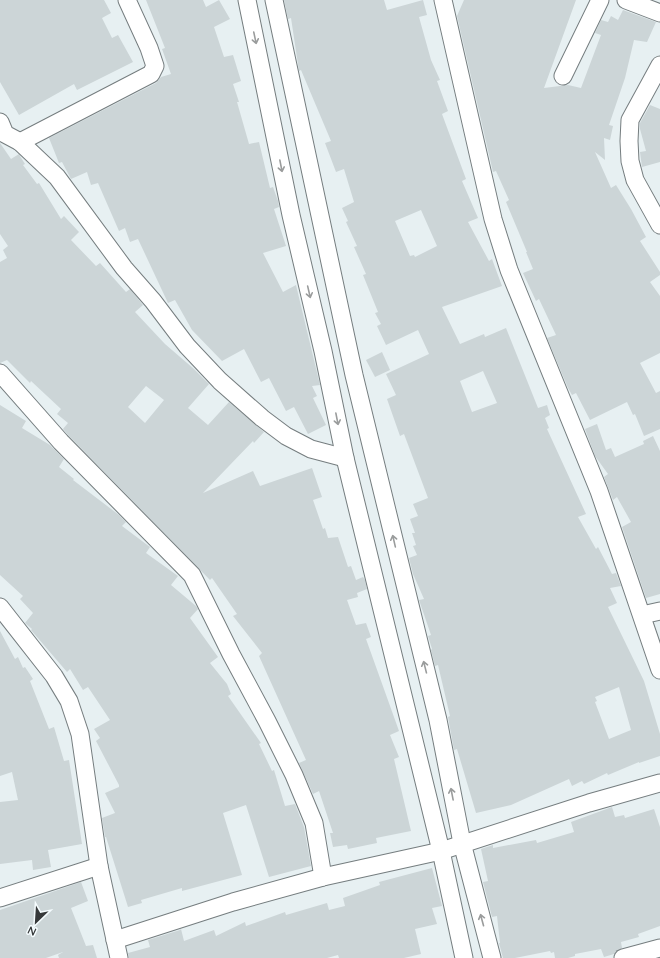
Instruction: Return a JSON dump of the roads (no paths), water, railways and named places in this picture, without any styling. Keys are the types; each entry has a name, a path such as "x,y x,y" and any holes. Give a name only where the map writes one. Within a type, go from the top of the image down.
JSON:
{"street":[{"path":"20,142 151,74 155,66 149,48 127,0"},
{"path":"247,0 291,214 323,350 344,458 441,851 464,958"},
{"path":"274,0 354,375 438,720 462,844 492,958"},
{"path":"444,0 493,219 509,270 599,491 660,670"},
{"path":"563,76 600,0"},
{"path":"626,0 660,13"},
{"path":"660,65 630,120 629,141 630,161 635,180 660,224"},
{"path":"2,130 20,142 57,177 124,268 153,301 188,346 220,381 262,418 286,436 311,449 344,458"},
{"path":"0,373 61,442 192,575 231,654 268,721 294,775 314,823 323,876"},
{"path":"375,579 402,574"},
{"path":"0,607 54,676 69,701 80,734 99,866 109,904 119,958"},
{"path":"642,615 660,611"},
{"path":"115,940 233,902 323,876 441,851 660,783"},
{"path":"0,898 99,866"},
{"path":"623,958 660,948"}]}
